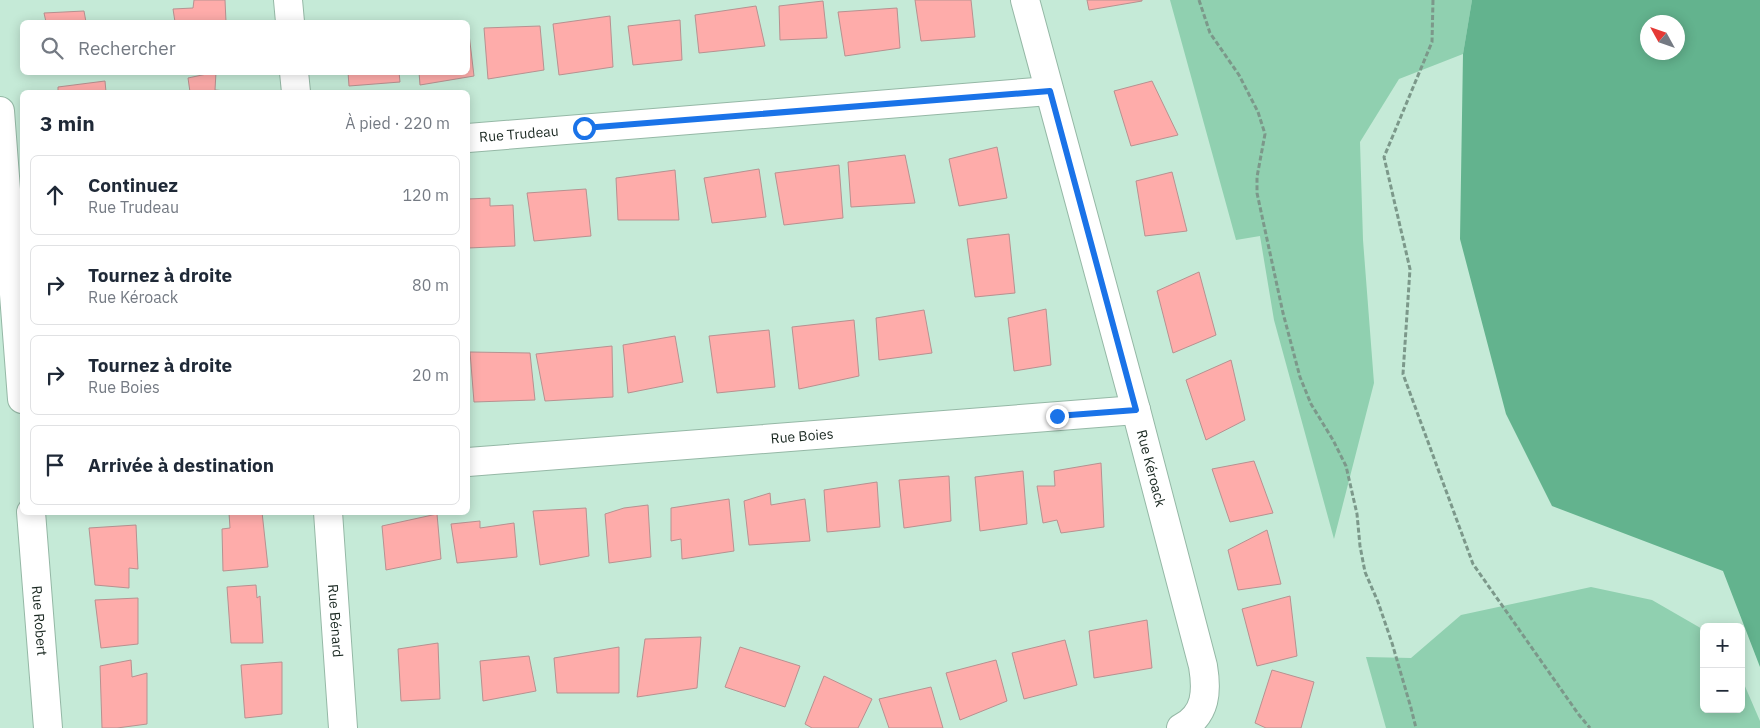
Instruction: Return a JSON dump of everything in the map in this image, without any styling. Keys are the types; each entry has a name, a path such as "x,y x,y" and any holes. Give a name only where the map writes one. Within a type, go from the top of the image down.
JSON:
{"street":[{"path":"288,0 290,20"},
{"name":"Rue Kéroack","path":"1025,0 1136,410 1205,677 1206,693 1203,702 1195,717 1181,728"},
{"path":"294,75 296,90"},
{"name":"Rue Trudeau","path":"470,138 1050,91"},
{"path":"0,111 20,373"},
{"name":"Rue Boies","path":"470,462 1136,410"},
{"name":"Rue Robert","path":"31,515 48,728"},
{"name":"Rue Bénard","path":"328,515 343,728"}],"path":[{"path":"1199,0 1210,33 1239,76 1265,134 1256,193 1283,314 1300,377 1307,395 1346,466 1357,514 1364,572 1378,602 1392,644 1412,708 1416,728"},
{"path":"1433,0 1432,42 1384,157 1410,269 1403,374 1473,564 1590,728"}],"shaded area":[{"path":"1170,0 1472,0 1463,54 1399,79 1360,142 1363,240 1374,383 1334,539 1274,320 1260,236 1236,240"},
{"path":"1472,0 1760,0 1760,667 1745,628 1745,623 1743,623 1723,571 1552,506 1506,414 1460,239 1463,54"},
{"path":"1591,587 1652,600 1700,628 1700,713 1745,713 1745,686 1760,721 1760,728 1386,728 1366,657 1411,658 1461,615"}],"building":[{"path":"194,0 225,0 226,20 175,20 173,9 193,8"},
{"path":"915,0 971,0 975,37 921,41"},
{"path":"1087,0 1142,0 1142,1 1089,10"},
{"path":"823,1 827,38 780,40 779,6"},
{"path":"756,6 765,46 699,53 695,15"},
{"path":"897,8 900,48 845,56 838,12"},
{"path":"84,11 86,20 46,20 44,13"},
{"path":"610,16 613,67 559,75 553,24"},
{"path":"680,20 682,60 633,65 628,26"},
{"path":"540,26 544,70 488,79 484,28"},
{"path":"470,42 474,76 420,85 419,75 470,75"},
{"path":"216,75 215,90 190,90 188,78"},
{"path":"348,75 399,75 400,82 349,86"},
{"path":"105,81 106,90 58,90 58,87"},
{"path":"1152,81 1178,135 1131,146 1114,91"},
{"path":"997,147 1007,198 959,206 949,159"},
{"path":"905,155 915,203 851,207 848,162"},
{"path":"839,165 843,218 784,225 775,173"},
{"path":"759,169 766,217 712,223 704,178"},
{"path":"675,170 679,220 618,220 616,178"},
{"path":"1172,172 1187,231 1145,236 1136,181"},
{"path":"586,189 591,236 534,241 527,193"},
{"path":"490,198 490,206 513,205 515,246 470,248 470,199"},
{"path":"1009,234 1015,293 975,297 967,239"},
{"path":"1199,272 1216,335 1173,353 1157,291"},
{"path":"1046,309 1051,365 1014,371 1008,318"},
{"path":"924,310 932,353 879,360 876,318"},
{"path":"854,320 859,376 799,389 792,327"},
{"path":"769,330 775,387 717,393 709,336"},
{"path":"675,336 683,382 628,393 623,345"},
{"path":"612,346 613,397 545,401 536,354"},
{"path":"470,352 530,353 535,400 474,402"},
{"path":"1231,360 1245,420 1206,440 1186,380"},
{"path":"1254,461 1273,513 1230,522 1212,469"},
{"path":"1101,463 1104,527 1061,533 1057,520 1043,523 1037,486 1055,486 1054,471"},
{"path":"1023,471 1027,524 980,531 975,477"},
{"path":"949,476 951,521 904,528 899,480"},
{"path":"877,482 880,527 827,532 824,490"},
{"path":"770,493 771,505 805,499 810,541 749,545 744,501"},
{"path":"729,499 734,551 682,559 681,539 671,541 671,508"},
{"path":"648,505 651,557 609,563 605,514 624,508"},
{"path":"586,508 589,556 540,565 533,511"},
{"path":"229,515 262,515 268,567 223,571 222,529 230,528"},
{"path":"437,515 441,559 386,570 382,526"},
{"path":"480,521 480,528 514,523 517,557 457,563 451,524"},
{"path":"136,525 138,569 129,568 129,588 95,585 89,528"},
{"path":"1267,530 1281,584 1238,590 1228,550"},
{"path":"256,585 257,598 260,596 263,643 231,643 227,587"},
{"path":"1290,596 1297,656 1257,666 1242,609"},
{"path":"138,598 138,644 101,648 95,600"},
{"path":"1147,620 1152,668 1094,678 1089,631"},
{"path":"701,637 697,688 637,697 645,639"},
{"path":"1065,640 1077,685 1024,699 1012,653"},
{"path":"438,643 440,699 401,701 398,649"},
{"path":"619,647 619,693 557,693 554,658"},
{"path":"740,647 800,666 785,707 725,687"},
{"path":"529,656 536,691 483,701 480,661"},
{"path":"131,660 132,677 147,673 147,724 102,728 100,666"},
{"path":"996,660 1007,701 960,720 946,673"},
{"path":"282,662 282,714 245,718 241,665"},
{"path":"1272,670 1314,682 1301,728 1266,728 1255,723"},
{"path":"824,676 872,699 858,728 812,728 805,724"},
{"path":"931,687 943,728 889,728 879,699"}],"route":[{"path":"584,128 1050,91 1136,410 1057,416"}]}
